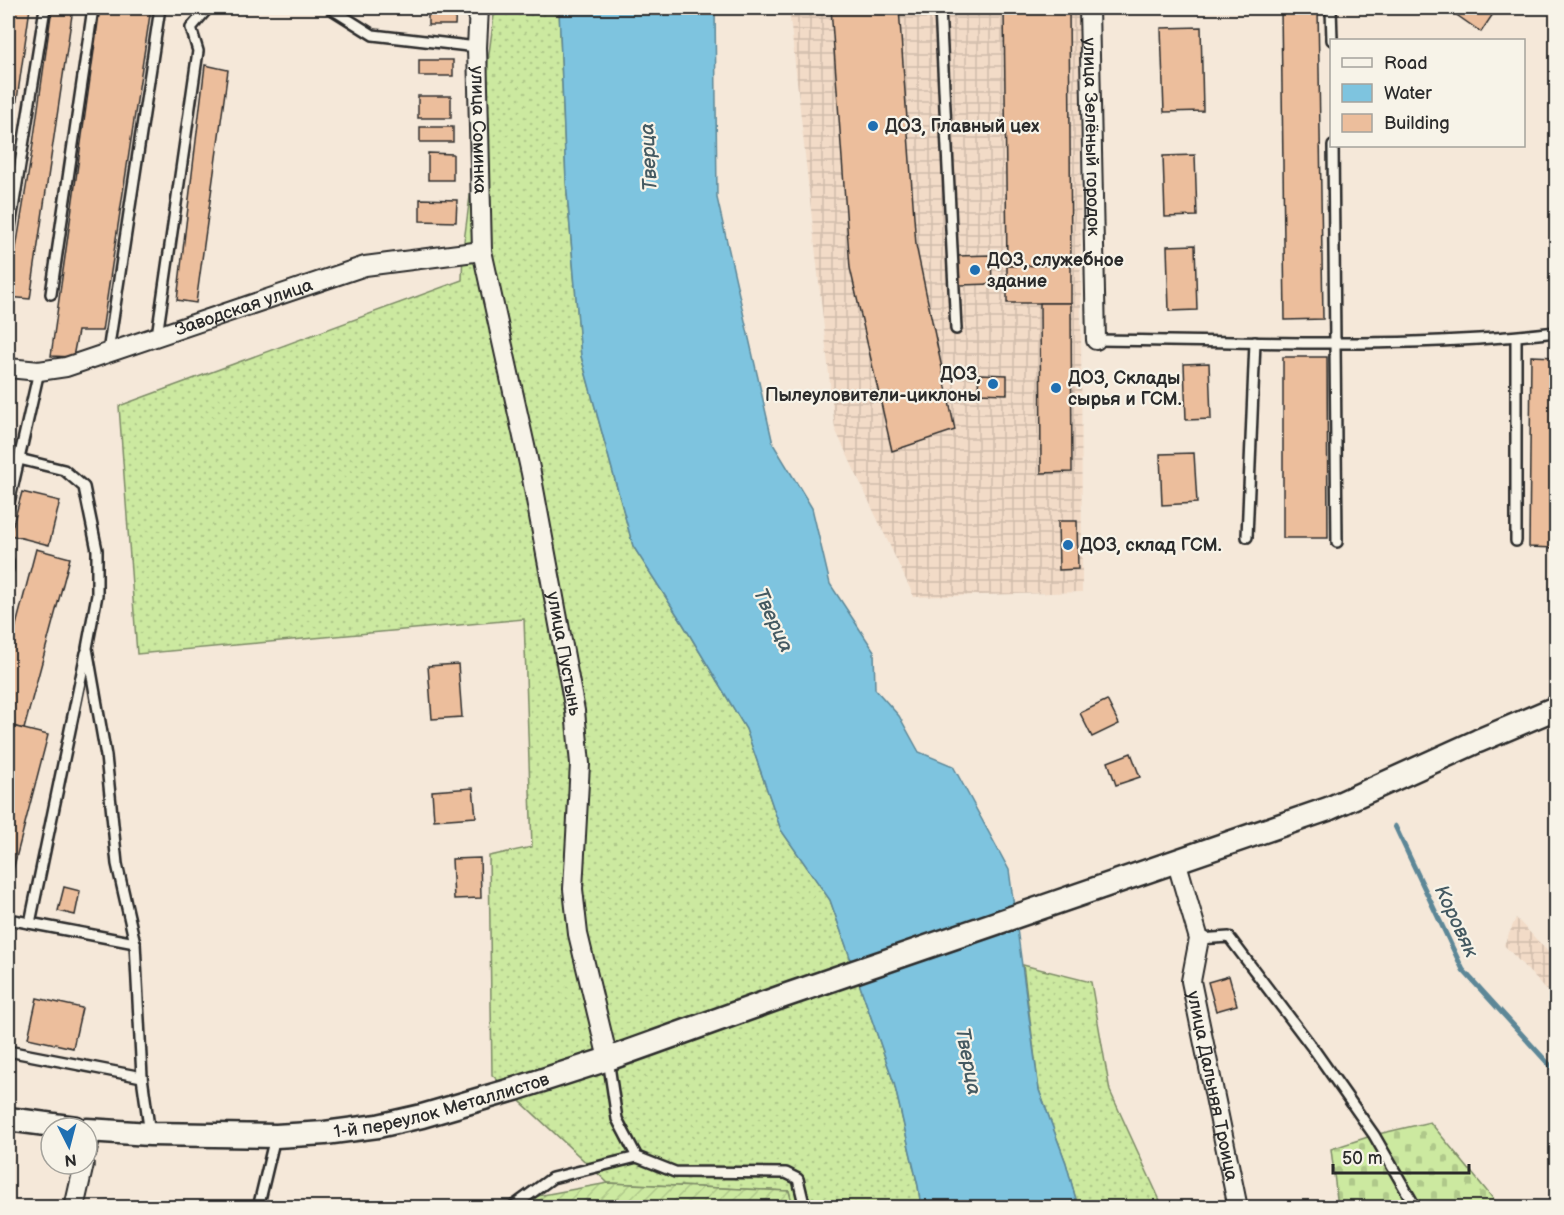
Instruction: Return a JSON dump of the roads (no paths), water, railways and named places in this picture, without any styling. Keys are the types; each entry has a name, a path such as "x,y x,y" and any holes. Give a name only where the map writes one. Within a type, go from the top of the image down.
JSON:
{"street":[{"name":"улица Соминка","path":"479,8 477,47 482,251"},
{"name":"улица Зелёный городок","path":"1089,8 1096,340"},
{"name":"Заводская улица","path":"8,368 39,372 66,367 364,266 482,251"},
{"name":"улица Пустынь","path":"482,251 531,473 575,711 580,764 573,889 578,934 608,1059"},
{"name":"1-й переулок Металлистов","path":"99,1135 276,1136 325,1133 378,1126 422,1116 526,1086 1328,809 1557,708"},
{"name":"улица Дальняя Троица","path":"1176,860 1199,939 1191,981 1238,1208"},
{"name":"1-й переулок Металлистов","path":"8,1119 39,1125"},
{"path":"74,1208 81,1176"}],"lane":[{"path":"8,240 45,8"},
{"path":"51,294 93,8"},
{"path":"108,352 160,8"},
{"path":"157,336 198,51 191,28 208,8"},
{"path":"330,8 374,34 477,47"},
{"path":"940,8 956,329"},
{"path":"1331,8 1332,39"},
{"path":"1334,147 1337,543"},
{"path":"1096,340 1336,344 1516,337 1557,332"},
{"path":"1516,337 1516,540"},
{"path":"1247,537 1255,342"},
{"path":"8,507 39,372"},
{"path":"19,459 64,470 84,487 97,550 97,595 30,923"},
{"path":"8,561 8,569"},
{"path":"87,648 106,756 117,864 135,943 142,1077 150,1134"},
{"path":"8,918 135,943"},
{"path":"1199,939 1229,937 1315,1051 1374,1135 1416,1208"},
{"path":"8,1051 142,1077"},
{"path":"608,1059 616,1119 637,1157"},
{"path":"258,1208 276,1136"},
{"path":"511,1208 552,1178 637,1157 675,1172 786,1173 798,1179 805,1208"}],"water":[{"name":"Тверца","path":"559,8 715,8 717,198 773,444 812,508 830,584 874,651 875,689 899,716 919,752 953,766 1009,870 1039,1090 1066,1163 1078,1207 921,1207 894,1083 830,900 781,830 746,729 633,546 581,356 566,181"}],"waterway":[{"name":"Коровяк","path":"1395,826 1463,970 1556,1072"}],"place":[{"name":"ДОЗ, Главный цех","path":"873,126"},
{"name":"ДОЗ, служебное здание","path":"975,270"},
{"name":"ДОЗ, Пылеуловители-циклоны","path":"993,384"},
{"name":"ДОЗ, Склады сырья и ГСМ.","path":"1056,388"},
{"name":"ДОЗ, склад ГСМ.","path":"1068,545"}]}
